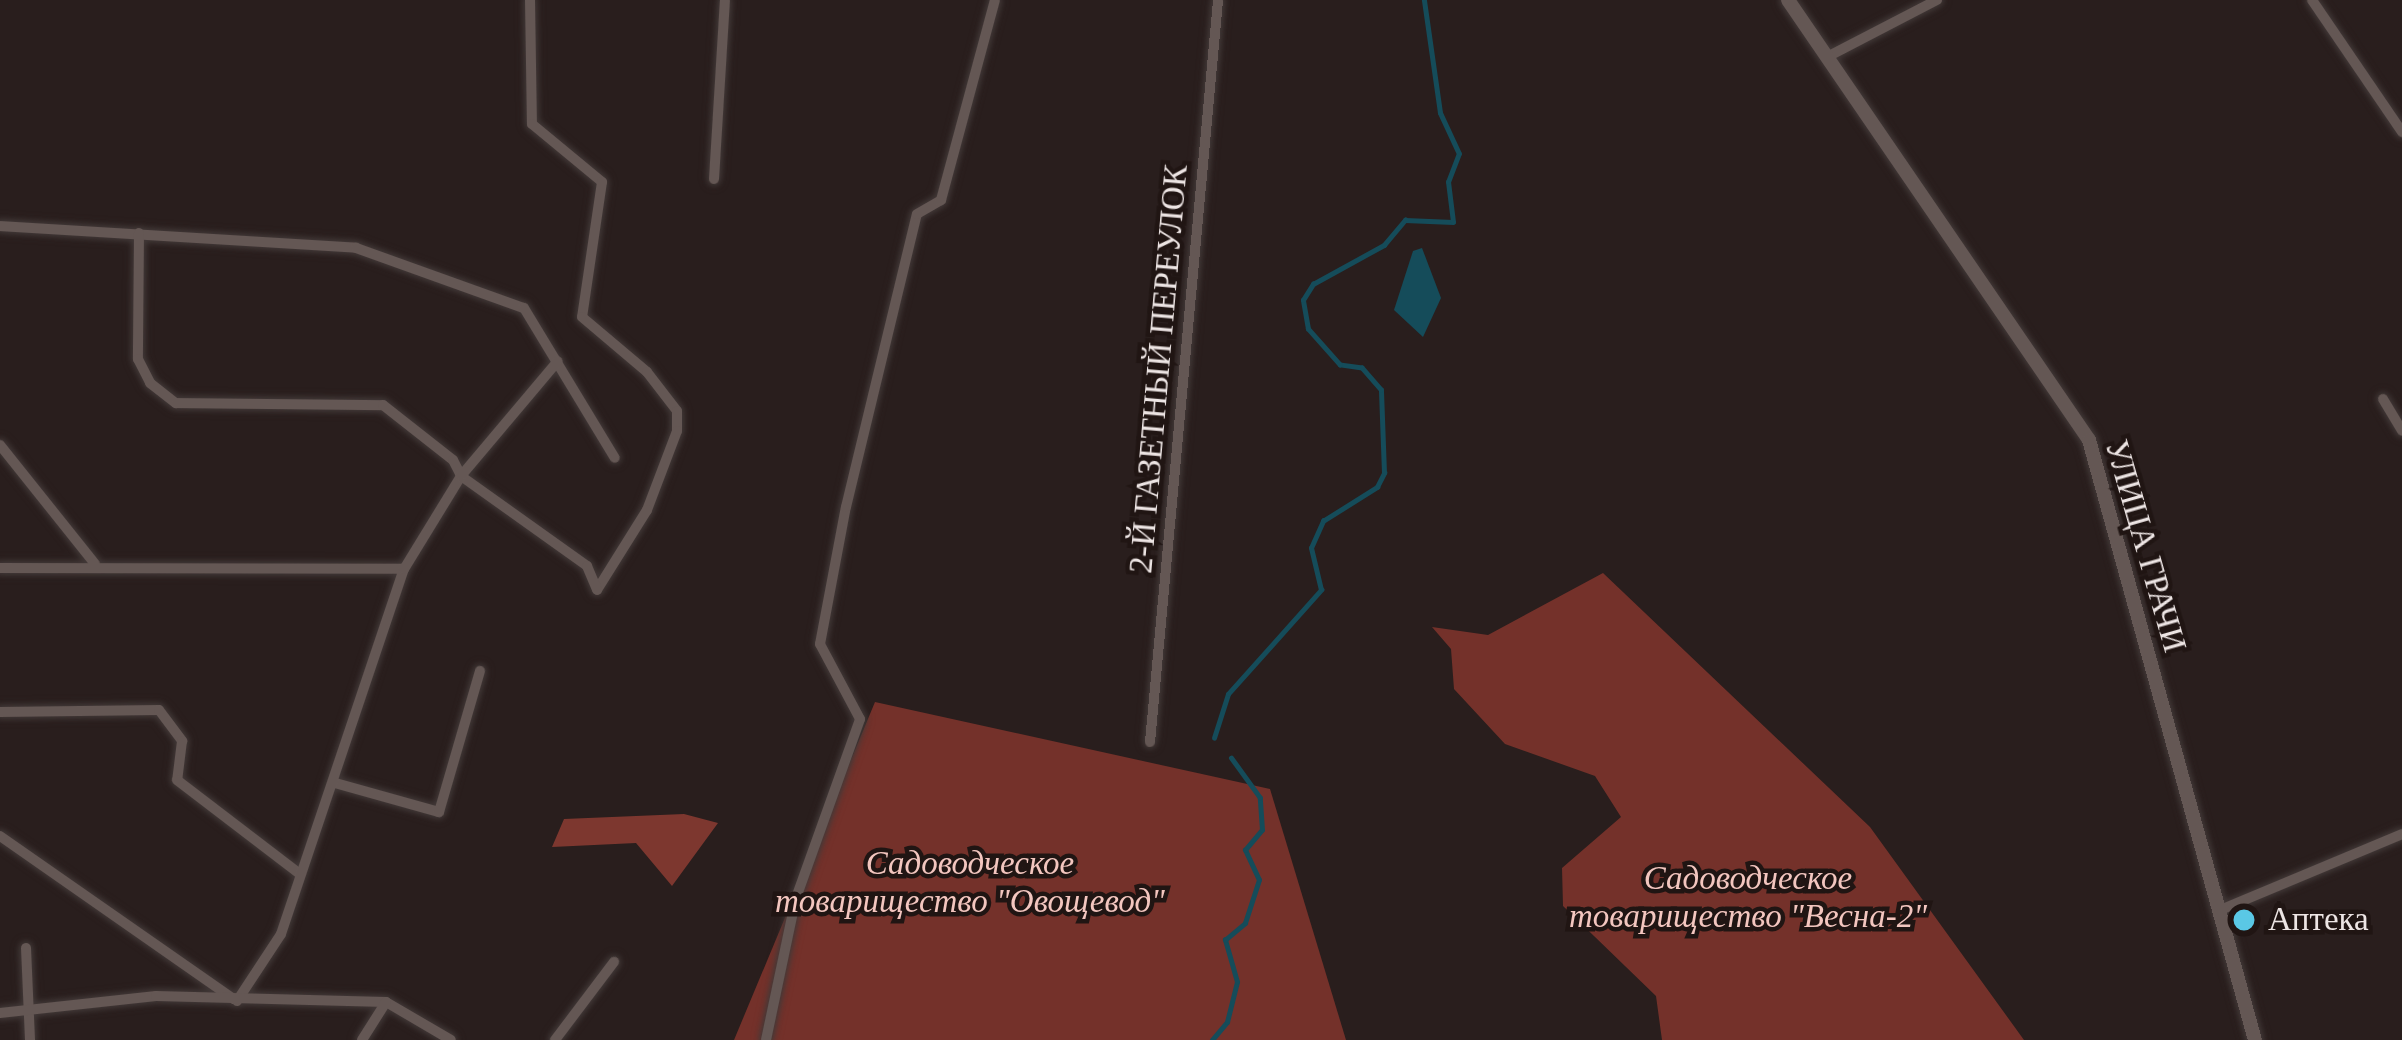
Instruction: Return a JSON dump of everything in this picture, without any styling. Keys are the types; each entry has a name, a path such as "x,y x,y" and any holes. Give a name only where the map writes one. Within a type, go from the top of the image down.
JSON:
{"street":[{"path":"139,232 138,359 150,383 176,404 383,405 453,460 461,476 587,566 597,590 647,509 677,431 677,411 647,372 582,317 602,182 532,124 530,0"},
{"path":"714,179 725,0"},
{"path":"766,1040 796,898 860,719 820,644 917,214 941,200 995,0"},
{"name":"2-Й ГАЗЕТНЫЙ ПЕРЕУЛОК","path":"1150,742 1218,0"},
{"name":"УЛИЦА ГРАЧИ","path":"1788,0 2090,440 2255,1040"},
{"path":"1827,57 1937,0"},
{"path":"2312,0 2402,132"},
{"path":"0,226 356,248 524,308 615,458"},
{"path":"237,1001 281,934 404,569 461,476 558,361"},
{"path":"2383,399 2402,431"},
{"path":"0,446 95,564"},
{"path":"0,568 95,564 404,569"},
{"path":"335,783 440,812 480,671"},
{"path":"0,712 159,710 182,741 177,780 300,874"},
{"path":"2218,911 2402,834"},
{"path":"0,836 237,1001"},
{"path":"26,948 30,1040"},
{"path":"555,1040 614,962"},
{"path":"0,1012 156,996 386,1002 451,1040"},
{"path":"362,1040 386,1002"}],"green space":[{"name":"Садоводческое товарищество \"Весна-2\"","path":"1603,573 1870,827 2024,1040 1662,1040 1656,996 1563,906 1562,868 1621,817 1595,776 1505,744 1454,689 1451,649 1432,627 1488,635"},
{"name":"Садоводческое товарищество \"Овощевод\"","path":"875,702 1270,789 1346,1040 734,1040"}],"shaded area":[{"path":"684,814 718,823 672,886 636,843 552,847 564,819"}],"water":[{"path":"1422,248 1441,298 1423,337 1394,310 1413,251"}],"waterway":[{"path":"1214,738 1228,694 1321,590 1311,548 1323,521 1377,487 1384,473 1381,390 1362,368 1340,365 1308,329 1303,300 1313,284 1384,245 1405,220 1453,222 1448,182 1459,154 1440,113 1424,0"},
{"path":"1212,1040 1227,1022 1237,982 1225,940 1245,923 1259,880 1245,850 1262,830 1260,798 1231,758"}],"place":[{"name":"Аптека","path":"2244,920"}]}
